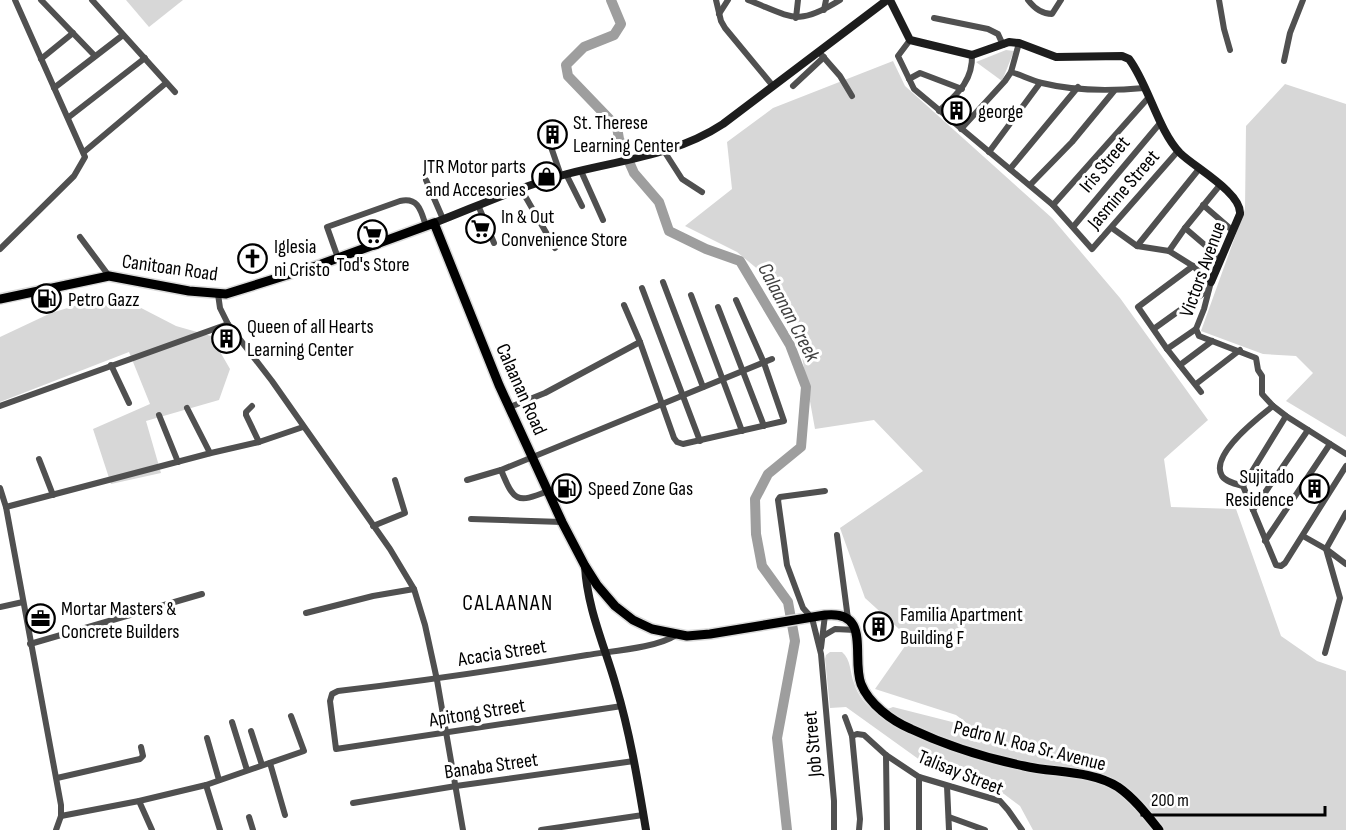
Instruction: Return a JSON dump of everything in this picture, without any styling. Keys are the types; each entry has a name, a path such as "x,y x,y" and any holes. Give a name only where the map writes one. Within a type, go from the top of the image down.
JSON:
{"main road":[{"name":"Canitoan Road","path":"0,299 109,276 218,294 242,290 434,223"},
{"name":"Calaanan Road","path":"434,223 510,407 562,522 585,566"},
{"path":"585,566 606,597 623,614 652,629 676,635 710,634 825,615 840,615 848,619"},
{"name":"Pedro N. Roa Sr. Avenue","path":"848,619 855,630 861,683 869,698 892,718 930,737 990,758 1108,782 1131,798 1159,830"}],"street":[{"path":"0,249 74,176 84,161 84,152 69,117 15,0"},
{"path":"41,0 95,56"},
{"path":"92,0 175,92"},
{"path":"716,0 725,28 773,86"},
{"path":"719,14 728,0"},
{"path":"748,0 796,18 825,10 840,0"},
{"path":"796,18 798,0"},
{"path":"825,10 826,0"},
{"path":"434,223 563,175 638,158 698,139 822,54 889,0 910,40 972,55 968,79 962,89 939,111"},
{"path":"1028,0 1034,8 1052,14 1061,0"},
{"path":"1219,0 1230,50"},
{"path":"1284,61 1290,33 1303,0"},
{"path":"934,18 988,29 998,34 1003,45"},
{"path":"41,59 73,33"},
{"path":"54,88 123,35"},
{"path":"910,40 898,56 914,89 1030,185 1073,227"},
{"name":"Victors Avenue","path":"972,55 1009,42 1019,43 1056,57 1126,57 1132,63 1178,151 1235,199 1241,210 1209,286 1204,309 1196,329 1199,336 1256,358 1258,370 1262,376 1262,394 1273,406"},
{"path":"961,129 1005,81 1011,72 1019,43"},
{"path":"793,86 822,54"},
{"path":"822,54 846,84 852,96"},
{"path":"69,117 145,58"},
{"path":"1011,72 1040,82 1078,87 1114,91 1144,88"},
{"path":"909,79 920,73 962,89"},
{"path":"989,152 1040,82"},
{"path":"84,152 166,83"},
{"path":"1010,169 1078,87"},
{"path":"1030,185 1072,142 1114,91"},
{"path":"1053,205 1149,97"},
{"name":"Iris Street","path":"1073,227 1161,122"},
{"path":"550,144 563,175 582,206"},
{"path":"664,151 682,180 702,192"},
{"name":"Jasmine Street","path":"1073,227 1092,249 1178,151"},
{"path":"1137,246 1199,169"},
{"path":"581,171 603,220"},
{"path":"426,180 434,223"},
{"path":"1169,251 1220,185"},
{"path":"521,189 555,248"},
{"path":"338,258 327,227 400,201 410,200 418,205 434,223"},
{"path":"1203,205 1232,230"},
{"path":"478,206 494,243"},
{"path":"1112,228 1137,246 1169,251 1193,266 1209,286 1155,328"},
{"path":"1185,228 1220,258"},
{"path":"80,237 109,276"},
{"path":"1193,266 1138,307 1201,392"},
{"path":"663,282 703,387"},
{"path":"642,288 700,441"},
{"path":"218,294 220,308 228,324 272,381 414,589 423,614 437,680 464,830"},
{"path":"691,295 742,431"},
{"path":"624,305 640,342 675,440 683,444 782,422 785,419 764,363 736,300"},
{"path":"718,307 764,426"},
{"path":"0,406 111,364 228,324"},
{"path":"1167,349 1196,329"},
{"path":"1180,365 1212,341"},
{"path":"510,407 545,393 640,342"},
{"path":"1196,384 1240,350"},
{"path":"467,480 501,470 771,359"},
{"path":"111,364 129,403"},
{"path":"252,406 246,415 259,442"},
{"path":"1346,454 1273,406 1236,437 1219,468 1226,480 1243,486 1276,565 1281,566 1303,536 1346,466"},
{"path":"187,408 210,453"},
{"path":"159,415 178,462"},
{"path":"1243,486 1286,416"},
{"path":"6,507 259,442 303,427"},
{"path":"1253,510 1308,430"},
{"path":"1265,541 1330,444"},
{"path":"39,459 53,495"},
{"path":"501,470 511,492 521,499 527,500 548,491"},
{"path":"373,526 405,513 395,480"},
{"path":"0,488 6,507 57,778 61,816 56,830"},
{"name":"Job Street","path":"821,654 787,565 778,500 780,497 825,491"},
{"path":"1325,653 1340,598 1326,549 1346,513"},
{"path":"471,519 562,522"},
{"path":"837,535 848,619"},
{"path":"1303,536 1345,562"},
{"path":"585,566 587,589 622,705 646,830"},
{"path":"306,613 373,596 414,589"},
{"path":"30,644 202,594"},
{"path":"0,607 23,602"},
{"name":"Job Street","path":"825,615 821,654 834,801 834,830"},
{"path":"823,636 835,629 855,630"},
{"name":"Acacia Street","path":"336,749 330,700 332,694 338,691 437,680 660,643 676,635"},
{"name":"Apitong Street","path":"336,749 622,705"},
{"path":"61,816 206,785 304,751 291,716"},
{"path":"845,717 852,736 860,819 859,830"},
{"path":"232,722 247,770"},
{"path":"251,731 262,765"},
{"name":"Talisay Street","path":"852,736 864,735 886,755 919,777 1000,801 1022,830"},
{"path":"207,738 219,780"},
{"path":"57,778 140,759 143,756 141,747"},
{"path":"886,755 887,830"},
{"name":"Banaba Street","path":"353,803 634,761"},
{"path":"270,762 285,815"},
{"path":"919,777 919,830"},
{"path":"206,785 220,830"},
{"path":"947,786 949,830"},
{"path":"139,801 152,830"},
{"path":"541,830 643,815"},
{"path":"249,817 253,830"},
{"path":"950,817 985,830"}],"shaded area":[{"path":"126,0 183,0 149,27"},
{"path":"1006,50 1014,51 1002,81 976,62"},
{"path":"893,61 905,86 1052,218 1120,298 1208,420 1164,459 1171,507 1236,509 1281,636 1317,661 1346,671 1346,830 1033,830 1020,806 1004,794 931,768 846,707 830,708 825,659 830,652 842,652 849,662 858,692 877,713 893,707 972,727 956,715 875,689 910,639 865,598 840,528 923,471 874,420 815,429 800,346 760,271 737,252 685,226 732,189 727,142 773,108"},
{"path":"1285,84 1346,104 1346,437 1286,401 1313,373 1296,356 1263,354 1201,331 1245,209 1246,126"},
{"path":"114,294 176,326 211,336 230,369 219,400 146,421 161,473 111,484 93,429 150,404 129,352 0,402 0,337 51,313"}],"waterway":[{"name":"Calaanan Creek","path":"611,0 621,24 614,35 584,47 566,65 568,76 617,127 619,139 634,173 659,202 669,231 706,249 740,261 790,345 806,387 801,447 768,474 755,499 756,534 762,566 788,602 795,641 777,738 787,830"}],"place":[{"name":"george","path":"957,111"},
{"name":"St. Therese Learning Center","path":"552,134"},
{"name":"JTR Motor parts and Accesories","path":"547,177"},
{"name":"In & Out Convenience Store","path":"480,228"},
{"name":"Tod's Store","path":"373,234"},
{"name":"Iglesia ni Cristo","path":"253,258"},
{"name":"Petro Gazz","path":"47,299"},
{"name":"Queen of all Hearts Learning Center","path":"226,338"},
{"name":"Speed Zone Gas","path":"567,488"},
{"name":"Sujitado Residence","path":"1315,488"},
{"name":"Mortar Masters & Concrete Builders","path":"40,619"},
{"name":"Familia Apartment Building F","path":"879,626"}],"district":[{"name":"CALAANAN","path":"508,602"}]}
